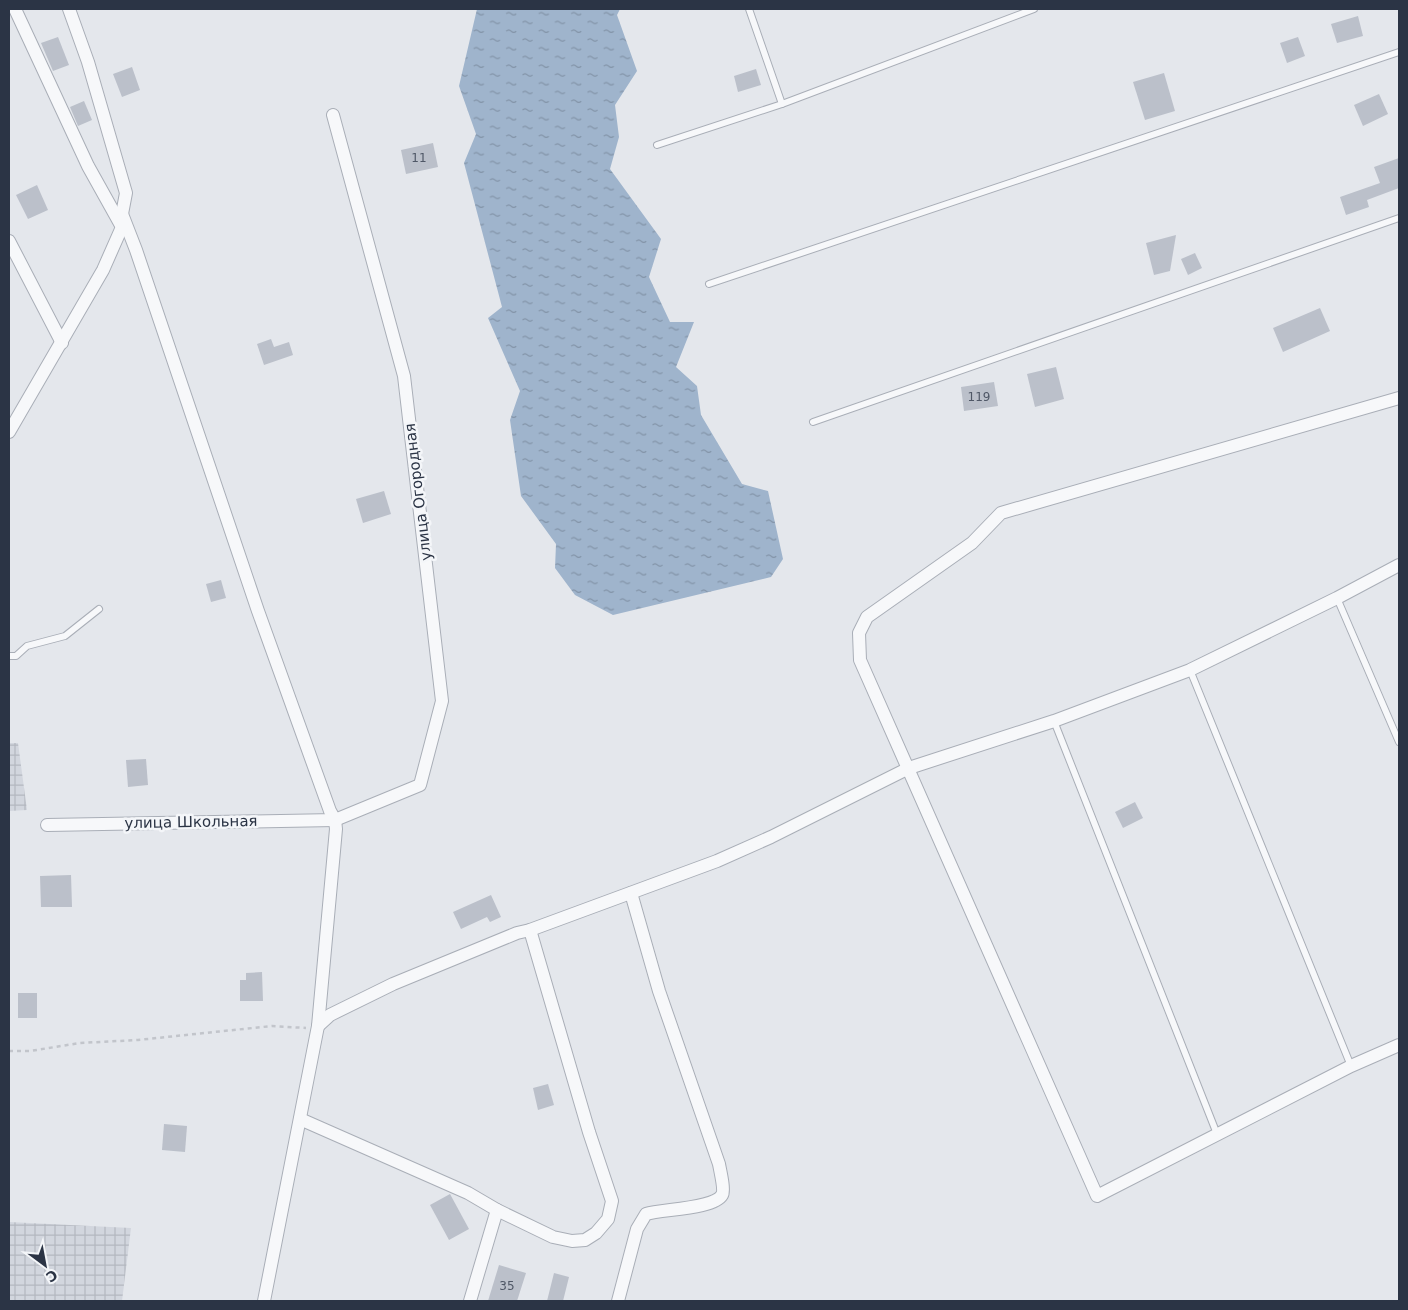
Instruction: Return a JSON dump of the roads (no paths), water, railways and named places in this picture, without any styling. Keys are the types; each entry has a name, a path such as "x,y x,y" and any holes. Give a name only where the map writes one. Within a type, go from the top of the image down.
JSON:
{"street":[{"path":"15,9 88,166 122,221 136,250 258,611 330,811 335,820 336,828 318,1026 264,1301"},
{"path":"9,432 103,270 122,221 126,193 88,62 69,9"},
{"name":"улица Огородная","path":"333,115 404,376 442,702 420,785 335,820"},
{"path":"9,241 62,343"},
{"path":"1399,398 1001,513 972,543 867,618 859,633 860,660 1096,1196 1351,1066 1399,1045"},
{"path":"318,1026 330,1015 393,984 518,933 717,861 909,768 1054,721 1190,670 1338,598 1399,565"},
{"name":"улица Школьная","path":"47,825 335,820"},
{"path":"618,1301 637,1229 646,1214 703,1206 715,1201 722,1196 723,1192 719,1164 660,991 631,893"},
{"path":"300,1119 468,1193 497,1210 553,1237 564,1240 585,1240 601,1230 608,1219 612,1201 589,1132 530,930"},
{"path":"470,1301 497,1210"}],"lane":[{"path":"749,9 782,104"},
{"path":"657,145 782,104 1034,9"},
{"path":"709,284 1399,52"},
{"path":"813,422 1399,218"},
{"path":"1338,598 1399,742"},
{"path":"9,656 16,656 27,646 65,636 99,609"},
{"path":"1190,670 1351,1066"},
{"path":"1054,721 1217,1134"}],"water":[{"path":"477,9 620,9 617,15 637,71 615,105 619,137 610,169 661,239 649,277 670,322 694,322 676,367 697,386 701,415 742,484 768,491 783,559 771,577 613,615 575,595 555,568 556,544 521,496 510,420 520,391 488,318 502,307 464,163 476,134 459,86"}]}
